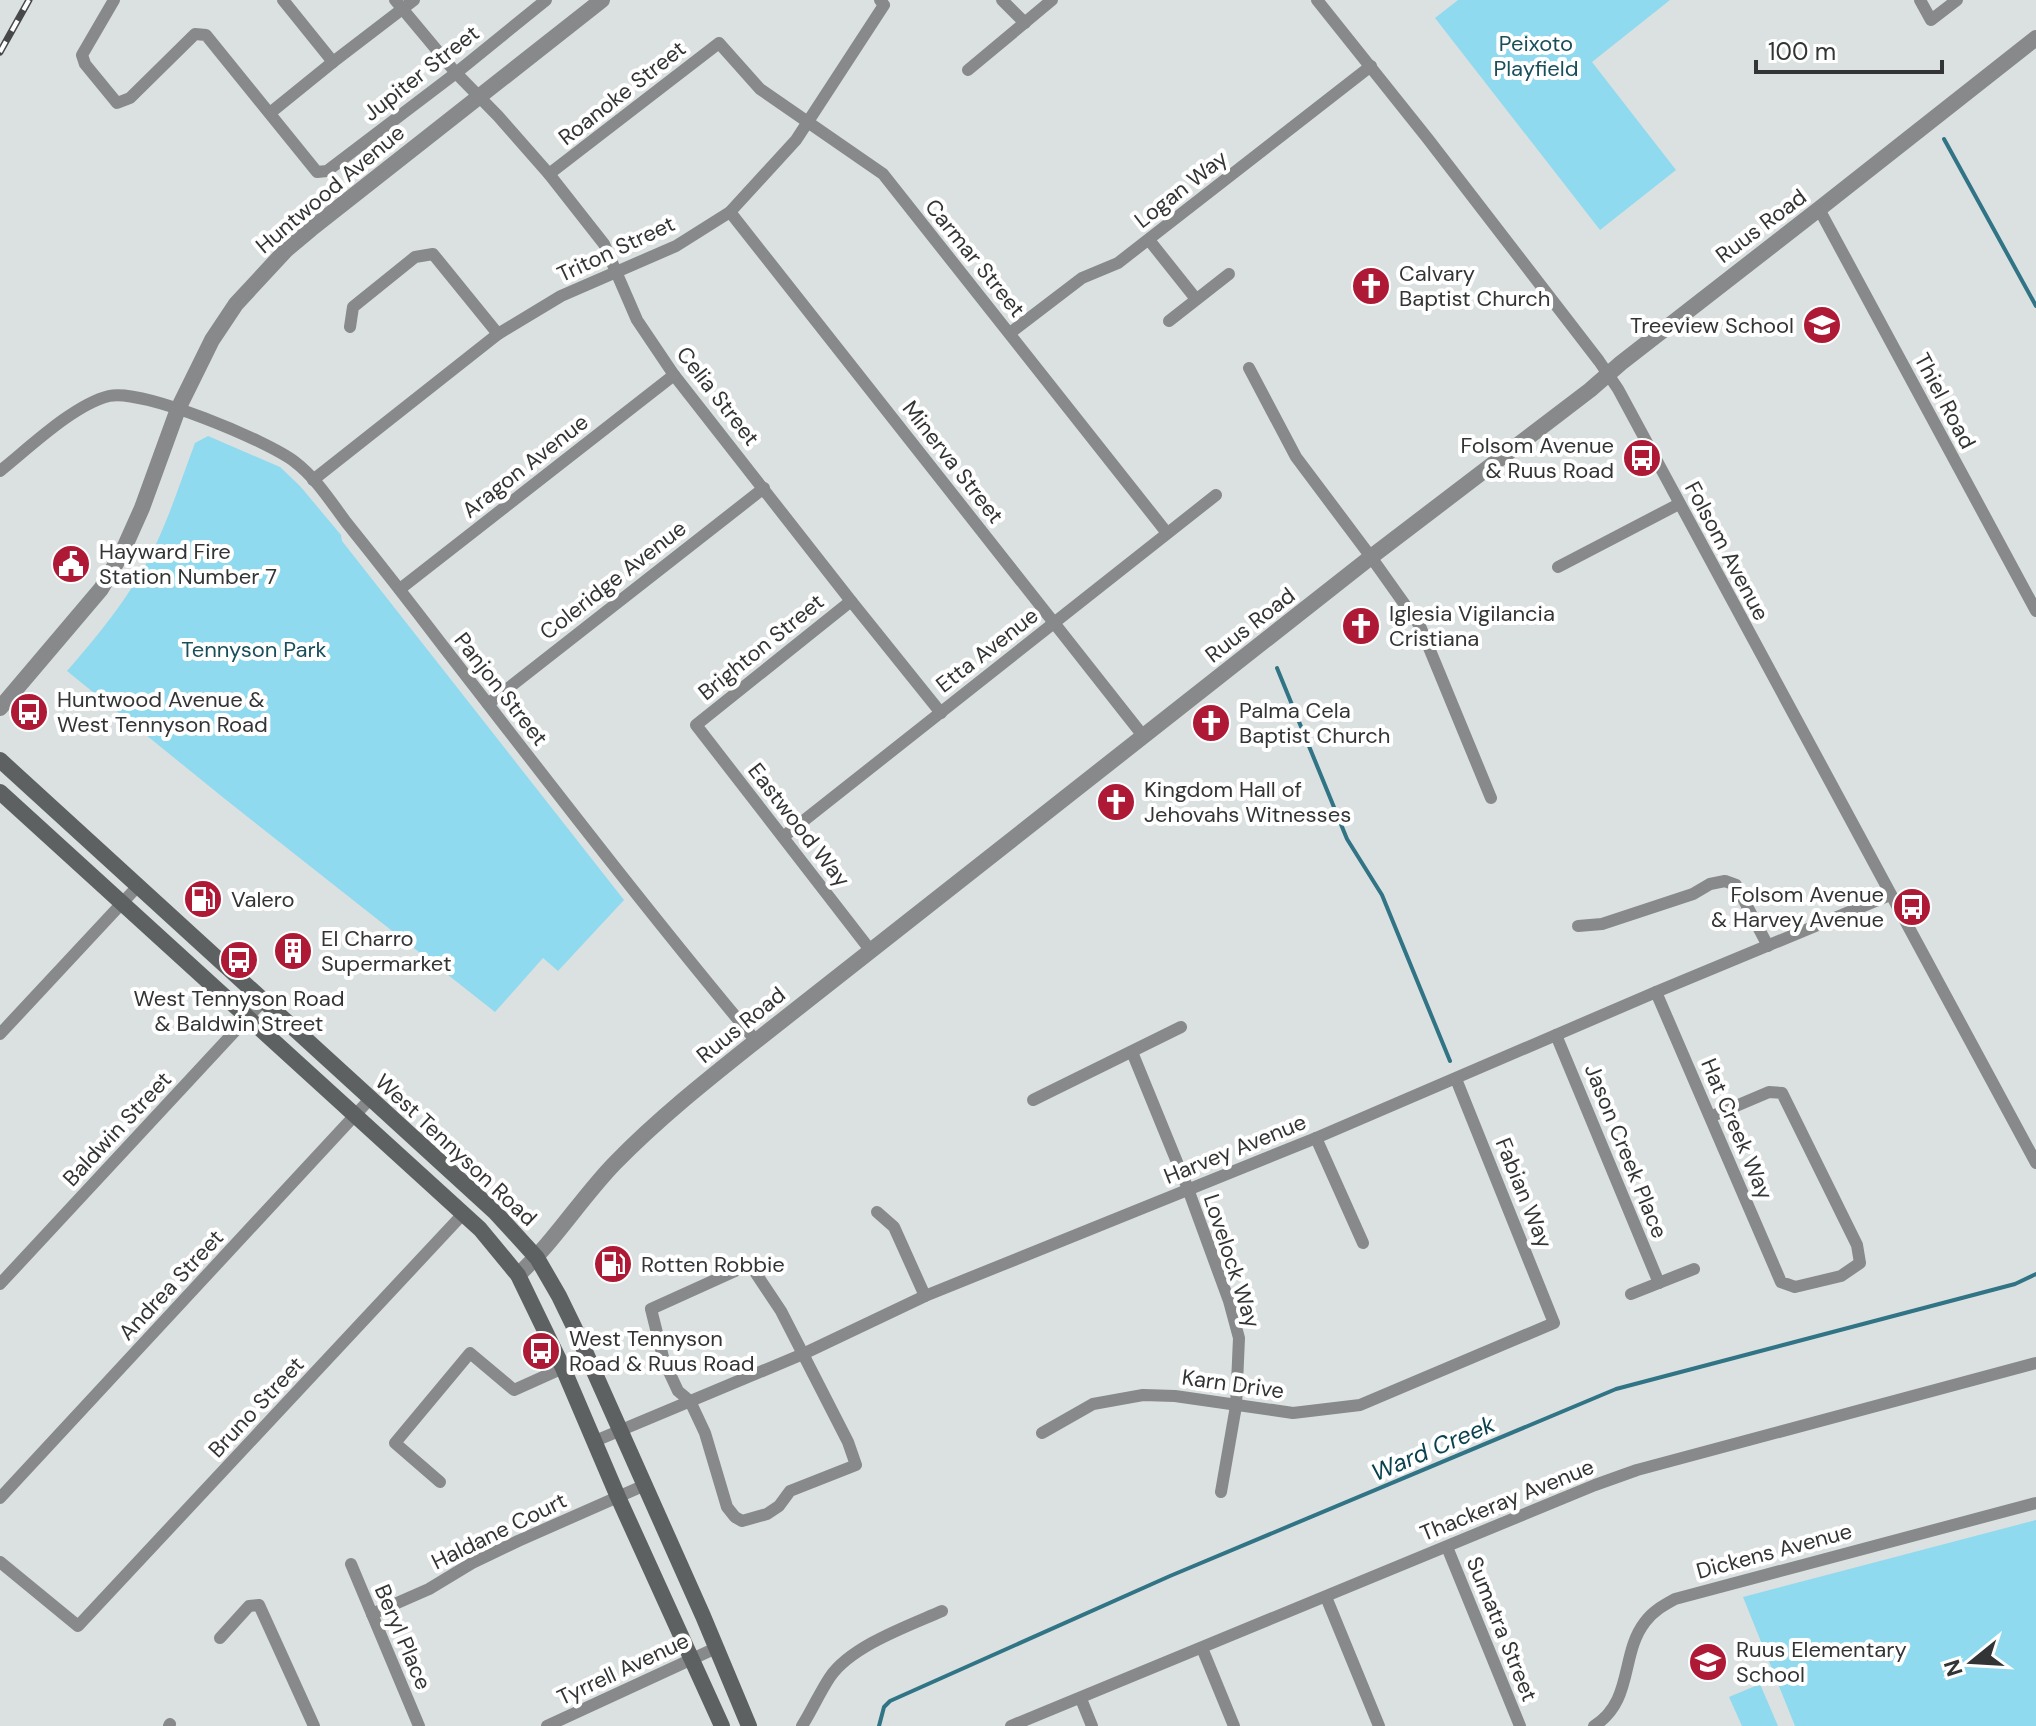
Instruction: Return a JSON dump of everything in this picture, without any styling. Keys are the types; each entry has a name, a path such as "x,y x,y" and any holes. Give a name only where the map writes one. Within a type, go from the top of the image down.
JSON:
{"main road":[{"name":"West Tennyson Road","path":"0,760 495,1212 537,1258 569,1315 749,1726"},
{"name":"West Tennyson Road","path":"0,792 480,1229 518,1275 563,1368 722,1726"}],"street":[{"path":"114,0 82,55 85,64 117,103 130,98 195,34 206,35 270,113 399,5 414,0"},
{"path":"283,0 333,62"},
{"name":"Jupiter Street","path":"270,113 317,172 327,171 546,0"},
{"name":"Huntwood Avenue","path":"0,708 101,589 121,555 142,508 178,409 212,340 236,304 311,229 602,0"},
{"path":"1002,0 1025,23"},
{"path":"968,70 1052,0"},
{"name":"Folsom Avenue","path":"1317,0 1608,374 2036,1163"},
{"path":"1920,0 1931,20 1957,0"},
{"name":"Triton Street","path":"313,480 498,334 561,296 676,246 730,212 796,140 882,2"},
{"name":"Celia Street","path":"399,5 456,73 549,174 604,244 637,320 674,375 941,713"},
{"name":"Ruus Road","path":"518,1275 537,1258 613,1165 666,1114 1371,557 1590,390 2036,38"},
{"name":"Carmar Street","path":"719,43 760,89 883,174 1167,533"},
{"name":"Roanoke Street","path":"549,174 719,43"},
{"name":"Logan Way","path":"1010,333 1082,278 1118,263 1371,66"},
{"name":"Thiel Road","path":"1819,209 2036,611"},
{"name":"Minerva Street","path":"730,212 1144,737"},
{"path":"1149,240 1196,299"},
{"path":"350,327 353,307 415,257 433,254 498,334"},
{"path":"1169,321 1229,274"},
{"path":"1249,368 1296,457 1420,626 1491,798"},
{"name":"Aragon Avenue","path":"400,589 674,375"},
{"name":"Panjon Street","path":"0,471 79,409 111,395 149,399 208,419 279,451 297,463 400,589 615,868 756,1041"},
{"name":"Coleridge Avenue","path":"488,704 764,488"},
{"name":"Etta Avenue","path":"783,837 1216,495"},
{"path":"1558,567 1679,504"},
{"name":"Brighton Street","path":"696,725 851,601"},
{"name":"Eastwood Way","path":"696,725 871,951"},
{"path":"1578,926 1602,924 1725,881 1736,885 1768,946"},
{"path":"0,1034 138,886"},
{"name":"Harvey Avenue","path":"595,1441 803,1354 925,1296 1316,1138 1890,895"},
{"name":"Hat Creek Way","path":"1656,992 1781,1282 1795,1287 1841,1276 1860,1263 1857,1245 1782,1093 1769,1092 1710,1117"},
{"name":"Baldwin Street","path":"0,1284 263,1001"},
{"path":"1033,1100 1181,1027"},
{"name":"Jason Creek Place","path":"1556,1035 1659,1283"},
{"name":"Lovelock Way","path":"1132,1052 1188,1189 1229,1301 1239,1338 1236,1406 1221,1492"},
{"name":"Fabian Way","path":"1456,1079 1554,1323"},
{"name":"Andrea Street","path":"0,1498 370,1099"},
{"path":"1316,1138 1363,1243"},
{"path":"877,1212 894,1227 925,1296"},
{"name":"Bruno Street","path":"0,1562 78,1626 462,1215"},
{"path":"746,1266 753,1269 781,1311 848,1442 856,1465 790,1491 779,1506 767,1514 742,1521 727,1507 705,1433 690,1401 678,1391 664,1361 651,1309 746,1266"},
{"path":"1631,1294 1694,1269"},
{"name":"Karn Drive","path":"1042,1433 1093,1404 1143,1395 1175,1396 1293,1413 1360,1405 1554,1323"},
{"path":"440,1482 395,1443 470,1353 514,1390 563,1368"},
{"name":"Thackeray Avenue","path":"1011,1726 1637,1470 2036,1363"},
{"name":"Haldane Court","path":"372,1614 429,1589 472,1563 645,1485"},
{"name":"Dickens Avenue","path":"1594,1726 1616,1703 1623,1688 1634,1642 1644,1623 1656,1610 1675,1599 2036,1503"},
{"name":"Sumatra Street","path":"1447,1547 1520,1726"},
{"name":"Beryl Place","path":"351,1564 419,1726"},
{"path":"1326,1597 1379,1726"},
{"path":"220,1638 249,1606 259,1605 314,1726"},
{"path":"802,1726 831,1675 854,1654 942,1611"},
{"name":"Tyrrell Avenue","path":"547,1726 716,1648"},
{"path":"1202,1648 1234,1726"},
{"path":"1081,1699 1092,1726"}],"green space":[{"name":"Peixoto Playfield","path":"1458,0 1670,0 1592,62 1676,170 1600,230 1435,18"},
{"name":"Tennyson Park","path":"208,436 280,467 300,486 624,900 558,971 543,958 495,1012 67,671 96,637 139,576 163,528 195,443"},
{"path":"2036,1520 2036,1726 1795,1726 1743,1597"},
{"path":"1760,1684 1778,1726 1742,1726 1729,1697"}],"waterway":[{"path":"1944,139 2036,306"},
{"path":"1277,668 1347,839 1382,895 1450,1061"},
{"name":"Ward Creek","path":"879,1726 884,1707 890,1701 1170,1576 1616,1389 2015,1284 2036,1274"}],"railway":[{"path":"0,52 29,0"}],"place":[{"name":"Calvary Baptist Church","path":"1371,286"},
{"name":"Treeview School","path":"1822,325"},
{"name":"Folsom Avenue & Ruus Road","path":"1642,458"},
{"name":"Hayward Fire Station Number 7","path":"71,564"},
{"name":"Iglesia Vigilancia Cristiana","path":"1361,626"},
{"name":"Huntwood Avenue & West Tennyson Road","path":"29,712"},
{"name":"Palma Cela Baptist Church","path":"1211,723"},
{"name":"Kingdom Hall of Jehovahs Witnesses","path":"1116,802"},
{"name":"Valero","path":"203,899"},
{"name":"Folsom Avenue & Harvey Avenue","path":"1912,907"},
{"name":"El Charro Supermarket","path":"293,951"},
{"name":"West Tennyson Road & Baldwin Street","path":"239,960"},
{"name":"Rotten Robbie","path":"613,1264"},
{"name":"West Tennyson Road & Ruus Road","path":"541,1351"},
{"name":"Ruus Elementary School","path":"1708,1662"}]}
